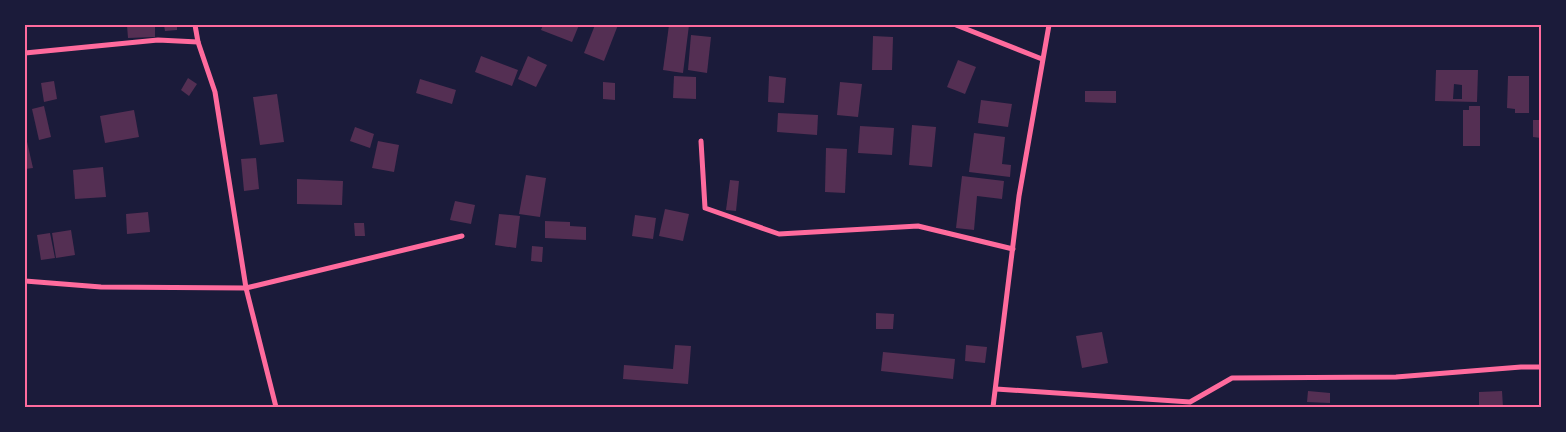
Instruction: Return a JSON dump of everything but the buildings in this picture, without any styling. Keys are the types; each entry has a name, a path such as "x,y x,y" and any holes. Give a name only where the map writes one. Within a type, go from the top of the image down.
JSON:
{"street":[{"path":"195,25 198,42 215,92 246,288 276,407"},
{"path":"956,25 1042,60"},
{"path":"993,407 1019,196 1049,25"},
{"path":"25,53 158,40 198,42"},
{"path":"701,141 705,208 779,234 918,226 1013,248"},
{"path":"25,281 101,287 246,288 462,236"},
{"path":"996,389 1190,402 1232,378 1396,377 1541,367"}]}
